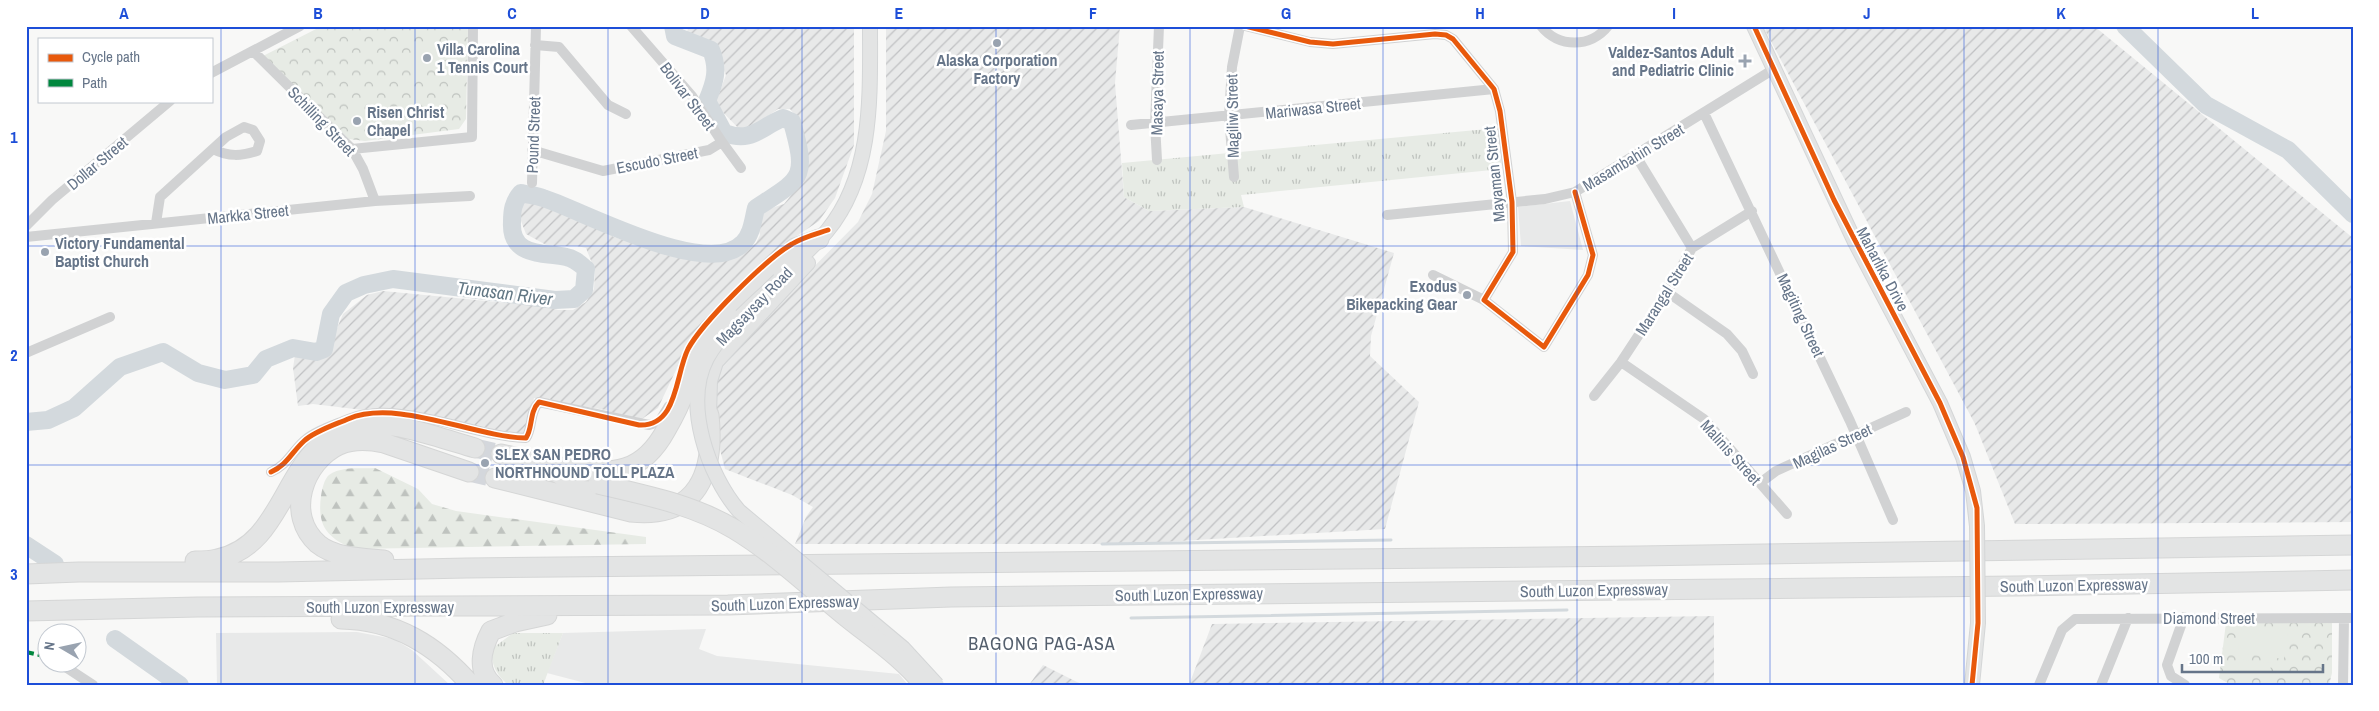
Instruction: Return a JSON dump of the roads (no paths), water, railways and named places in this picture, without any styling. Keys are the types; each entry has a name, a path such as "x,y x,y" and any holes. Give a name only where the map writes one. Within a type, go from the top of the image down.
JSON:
{"highway":[{"path":"501,454 569,469 596,471 620,470 638,463 648,456 659,442 681,400 698,346 727,314 794,248 824,234"},
{"path":"495,478 631,512 647,513 668,509 696,492 704,477 712,442 710,415"},
{"path":"79,572 219,559 240,550 264,529 307,457 325,441 348,429 373,424 389,426 475,448"},
{"path":"467,568 347,556 330,550 318,544 311,535 301,512 300,499 303,484 316,463 339,445 350,442 373,441 384,443 469,472"},
{"path":"540,463 566,478 672,502 733,529 762,548 896,657 924,685"},
{"name":"South Luzon Expressway","path":"26,574 1579,557 2353,545"},
{"name":"South Luzon Expressway","path":"26,611 198,607 728,605 951,597 2016,586 2349,580"},
{"path":"494,685 488,681 483,668 482,658 491,631 528,618 615,606"},
{"path":"198,607 268,615 366,620 384,624 406,633 432,649 471,685"}],"main road":[{"name":"Magsaysay Road","path":"870,26 870,101 866,138 856,178 846,200 824,234 718,342 706,360 698,392 700,418 711,466 722,489 739,511 903,648 937,685"},
{"name":"Maharlika Drive","path":"1754,26 1854,242 1940,403 1963,457 1973,491 1977,526 1978,623 1972,685"},
{"path":"710,415 710,381 716,362 809,262 824,234"}],"street":[{"path":"212,72 300,26"},
{"path":"352,149 472,137 473,26"},
{"name":"Pound Street","path":"532,183 536,26"},
{"name":"Bolivar Street","path":"631,26 692,96 741,168"},
{"name":"Masaya Street","path":"1157,160 1155,124 1159,26"},
{"name":"Magiliw Street","path":"1234,176 1229,116 1232,67 1240,26"},
{"name":"Mayaman Street","path":"1245,26 1310,42 1333,44 1434,34 1446,34 1454,39 1494,89 1500,111 1512,202 1513,252 1484,300"},
{"path":"1542,26 1557,40 1574,44 1590,40 1604,32 1608,26"},
{"path":"536,46 559,47 608,105 626,114"},
{"name":"Schilling Street","path":"253,51 352,149 364,169 375,201"},
{"name":"Masambahin Street","path":"1387,215 1546,199 1575,192 1636,156 1774,68"},
{"name":"Mariwasa Street","path":"1132,125 1494,89"},
{"name":"Dollar Street","path":"26,226 52,200 169,102"},
{"name":"Magiting Street","path":"1704,112 1752,211 1893,520"},
{"name":"Escudo Street","path":"532,150 603,171 709,150 722,142"},
{"path":"156,223 160,198 213,149"},
{"path":"1636,156 1692,248"},
{"path":"1434,275 1484,300 1544,347 1588,275 1593,255 1575,192"},
{"name":"Markka Street","path":"26,237 375,201 470,196"},
{"name":"Marangal Street","path":"1594,396 1621,362 1667,292 1692,248 1752,211"},
{"path":"271,472 283,467 299,447 311,436 350,418 372,413 416,417 509,438 526,438 530,433 534,411 539,402 639,425 649,426 659,422 668,410 684,359 701,329 778,253 806,237 824,234"},
{"path":"1667,292 1727,334 1742,351 1753,374"},
{"path":"26,353 110,317"},
{"name":"Malinis Street","path":"1621,362 1704,419 1786,514"},
{"path":"668,410 710,415"},
{"name":"Magilas Street","path":"1760,483 1776,471 1906,412"},
{"path":"2184,617 2166,665 2171,676 2185,685"},
{"name":"Diamond Street","path":"2039,685 2062,630 2074,620 2184,617 2348,618"},
{"path":"2101,685 2128,618"},
{"path":"2342,685 2348,618"},
{"path":"76,674 93,685"}],"waterway":[{"name":"Tunasan River","path":"26,422 48,420 74,408 120,367 163,352 198,373 225,380 253,375 266,359 293,348 316,352 324,349 331,314 346,293 364,285 393,279 555,300 574,299 584,290 586,269 572,259 530,251 516,242 513,233 512,214 515,203 521,193 540,197 615,228 675,248 703,253 726,252 743,243 750,231 756,208 792,183 797,175 800,166 800,155 792,122 783,118 749,135 734,136 724,133 707,101 715,76 715,63 711,50 675,36 673,26"},
{"path":"2125,26 2206,105 2288,150 2353,214"},
{"path":"1102,544 1391,540"},
{"name":"Tunasan River","path":"26,545 55,564"},
{"path":"1131,618 1567,610"},
{"name":"Tunasan River","path":"115,639 180,685"}],"tunnel":[{"path":"475,448 501,454"},
{"path":"469,472 495,478"}],"place":[{"name":"Alaska Corporation Factory","path":"997,43"},
{"name":"Villa Carolina 1 Tennis Court","path":"427,58"},
{"name":"Valdez-Santos Adult and Pediatric Clinic","path":"1745,61"},
{"name":"Risen Christ Chapel","path":"357,121"},
{"name":"Victory Fundamental Baptist Church","path":"45,252"},
{"name":"Exodus Bikepacking Gear","path":"1467,295"},
{"name":"SLEX SAN PEDRO NORTHNOUND TOLL PLAZA","path":"485,463"}],"district":[{"name":"BAGONG PAG-ASA","path":"1042,643"}]}
